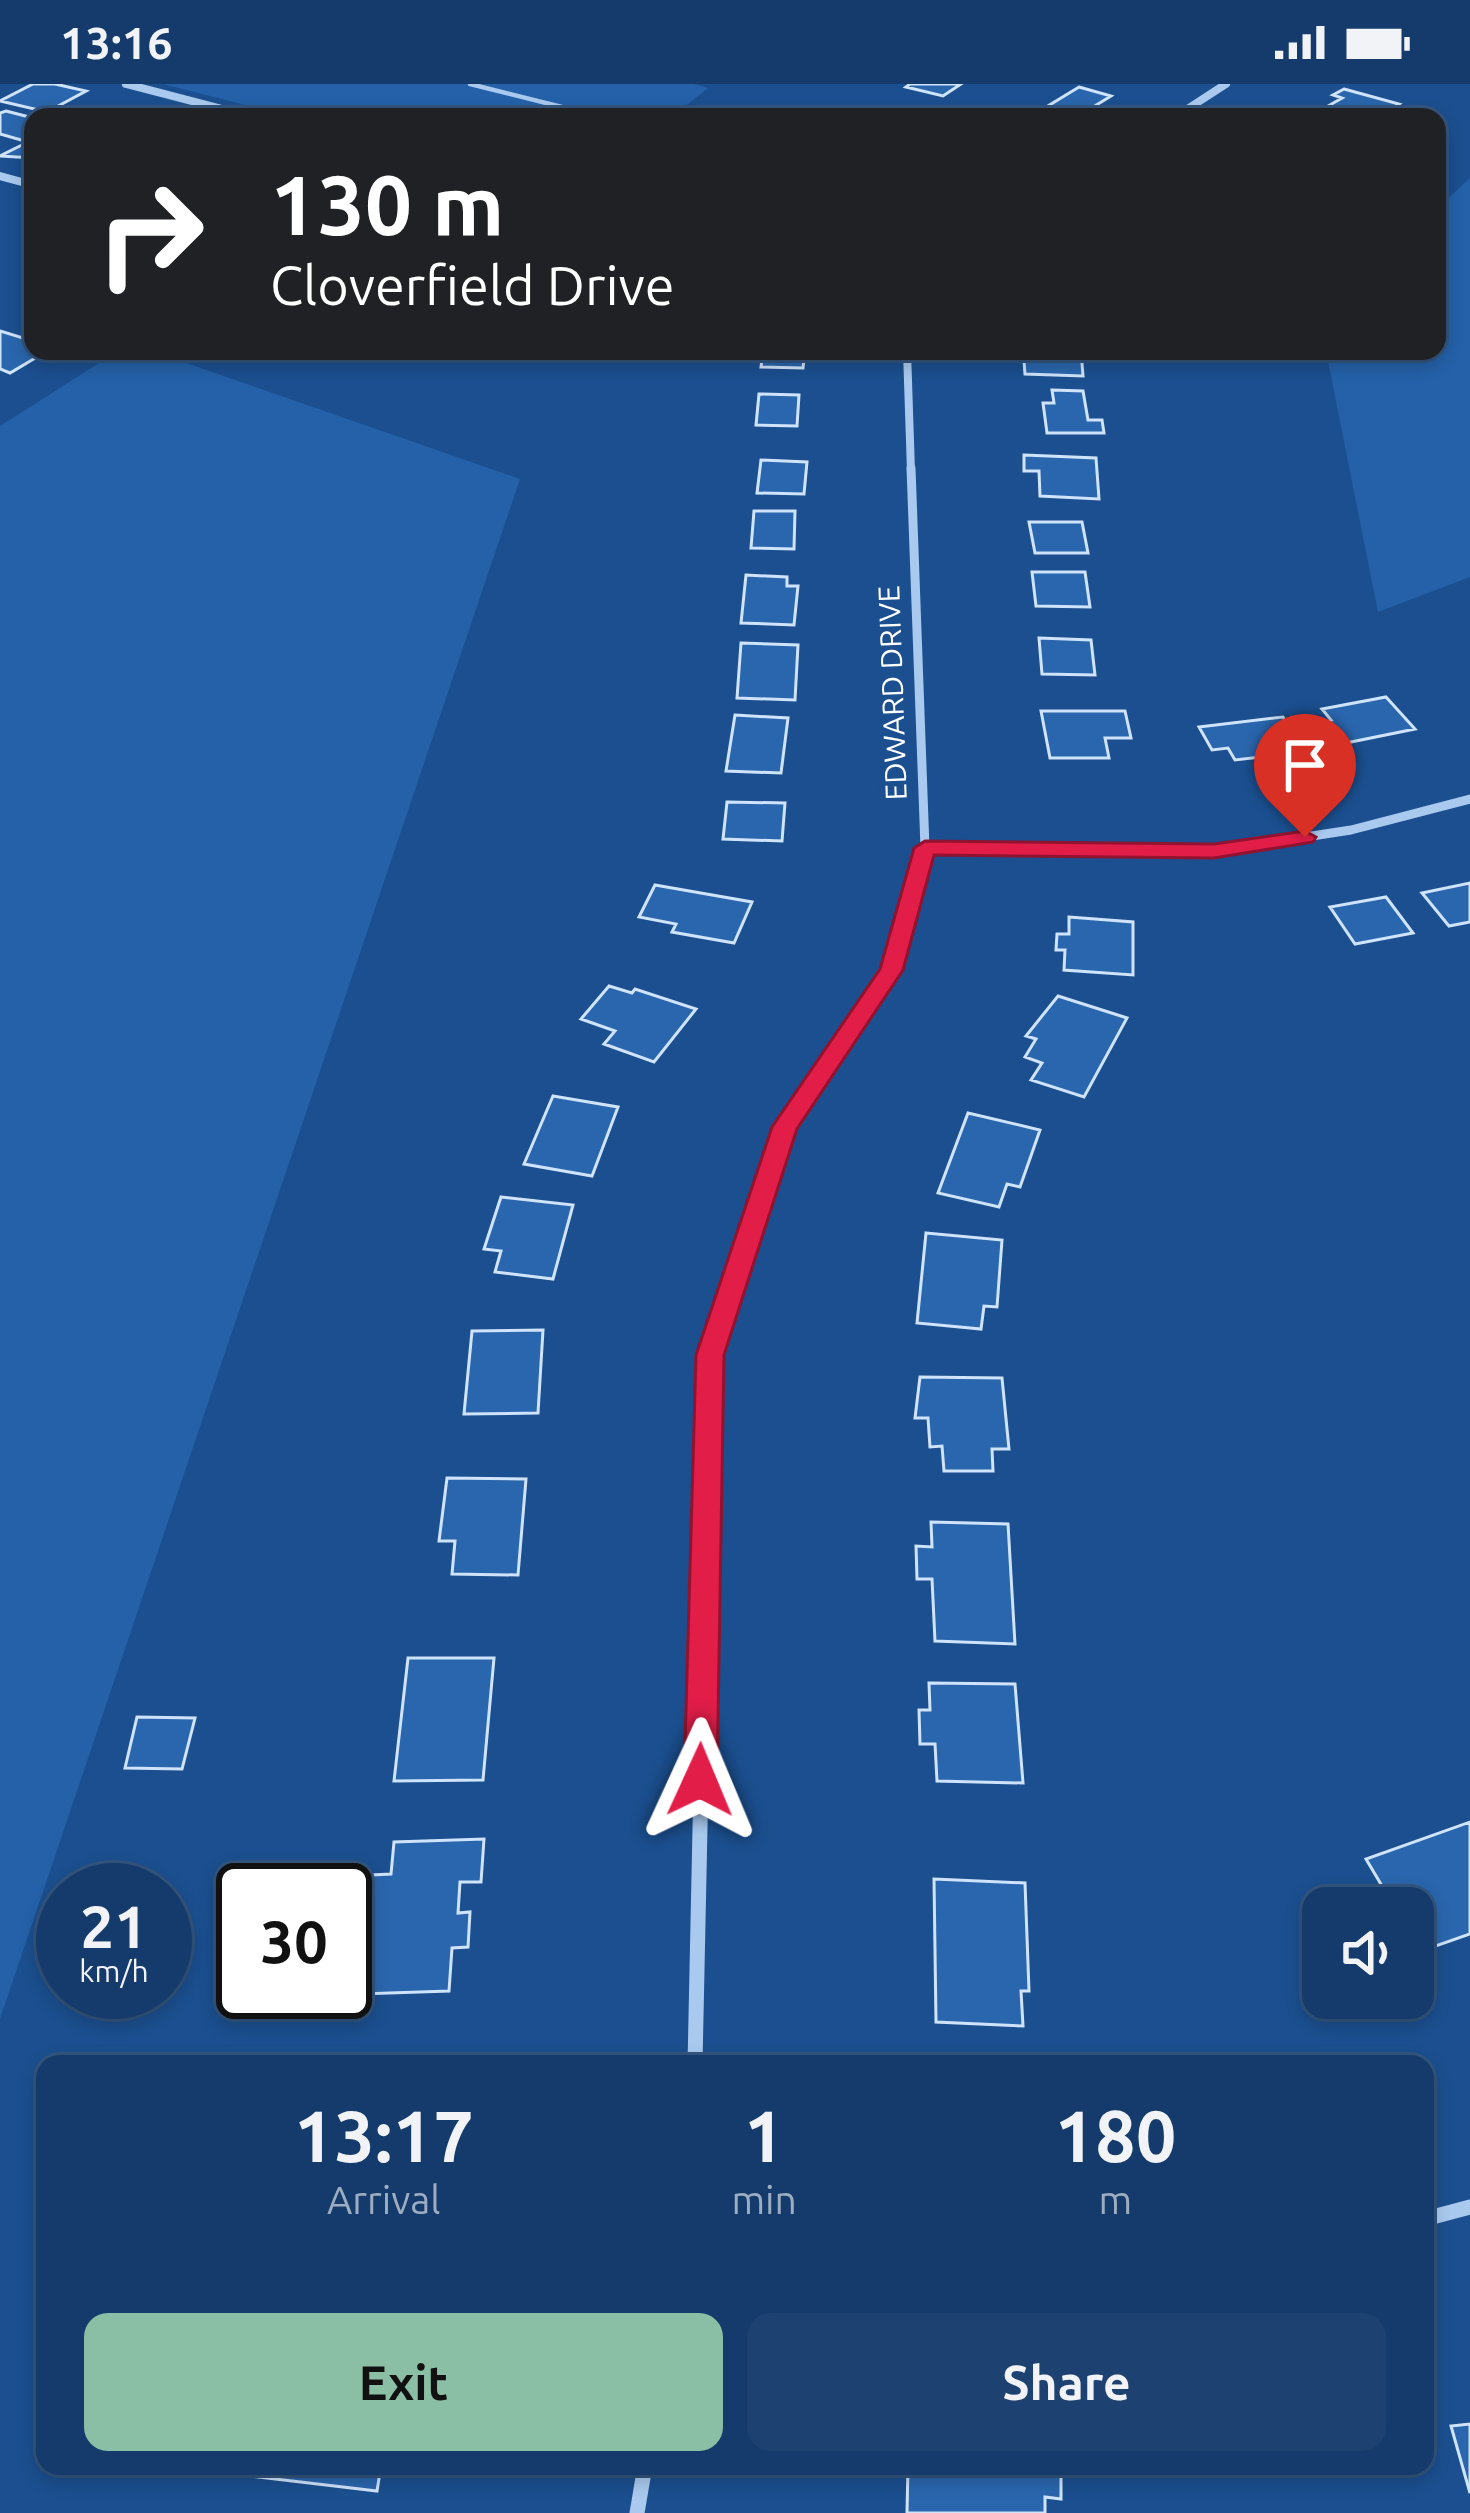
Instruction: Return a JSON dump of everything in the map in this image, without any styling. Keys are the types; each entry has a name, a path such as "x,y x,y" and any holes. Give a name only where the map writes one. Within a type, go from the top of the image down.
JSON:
{"street":[{"path":"126,84 218,108"},
{"path":"1189,108 1226,84"},
{"name":"EDWARD DRIVE","path":"694,2055 710,1355 785,1127 891,970 925,848 908,360"},
{"path":"925,848 1214,851 1351,830 1470,799"},
{"path":"1434,2217 1470,2207"},
{"path":"637,2513 643,2475"}],"lane":[{"path":"470,84 566,108"}],"shaded area":[{"path":"163,84 694,84 708,88 683,108 257,108"},
{"path":"1470,178 1470,577 1378,612 1328,360 1446,360 1446,201"},
{"path":"104,360 178,360 520,479 53,1863 36,1863 36,1912 0,2019 0,426"}],"building":[{"path":"33,84 86,91 54,108 0,101"},
{"path":"961,84 943,96 906,87"},
{"path":"1079,87 1111,96 1092,108 1045,108"},
{"path":"1344,89 1399,104 1337,108 1328,106 1342,98 1333,95"},
{"path":"0,113 24,116 24,141 0,134"},
{"path":"24,144 24,157 0,156"},
{"path":"0,331 24,338 24,360 32,360 10,373 0,369"},
{"path":"762,360 804,360 803,368 761,367"},
{"path":"1082,360 1083,376 1025,374 1024,361"},
{"path":"1052,390 1083,391 1088,420 1102,420 1104,433 1047,433 1043,403 1054,403"},
{"path":"759,394 799,395 797,426 756,425"},
{"path":"1024,455 1096,458 1099,499 1040,496 1039,471 1024,471"},
{"path":"761,460 807,462 804,494 757,493"},
{"path":"754,511 795,511 794,549 751,548"},
{"path":"1029,522 1082,522 1088,553 1035,553"},
{"path":"1032,572 1085,572 1090,607 1036,606"},
{"path":"746,575 787,577 787,586 798,586 794,625 741,623"},
{"path":"1039,638 1091,640 1095,675 1042,674"},
{"path":"741,643 798,645 795,700 737,698"},
{"path":"1386,697 1415,729 1336,745 1317,723 1331,720 1322,709"},
{"path":"1041,711 1125,711 1131,738 1105,738 1109,758 1050,758"},
{"path":"735,715 788,718 781,773 726,771"},
{"path":"1283,717 1304,752 1235,760 1228,748 1212,750 1199,727"},
{"path":"727,802 785,803 782,841 723,839"},
{"path":"1470,883 1470,922 1449,926 1422,893"},
{"path":"655,885 752,902 734,943 672,932 676,924 639,917"},
{"path":"1386,897 1413,933 1355,944 1330,907"},
{"path":"1069,917 1133,922 1133,975 1064,970 1065,950 1056,950 1057,934 1069,934"},
{"path":"609,986 632,993 635,989 696,1009 654,1062 604,1044 615,1031 581,1019"},
{"path":"1058,996 1127,1018 1084,1097 1031,1080 1042,1063 1025,1057 1036,1039 1026,1036"},
{"path":"553,1096 618,1107 592,1176 524,1164"},
{"path":"968,1113 1040,1130 1020,1187 1007,1184 999,1207 938,1193"},
{"path":"501,1197 573,1205 553,1279 495,1272 501,1251 484,1249"},
{"path":"926,1233 1002,1240 997,1307 984,1306 981,1329 917,1323"},
{"path":"543,1330 538,1413 464,1414 472,1331"},
{"path":"920,1377 1002,1378 1009,1449 992,1449 993,1471 944,1471 942,1446 930,1447 928,1418 915,1418"},
{"path":"447,1478 526,1479 518,1575 452,1574 455,1541 439,1541"},
{"path":"931,1522 1008,1524 1015,1644 935,1641 932,1579 917,1579 916,1546 932,1547"},
{"path":"408,1658 494,1658 483,1780 394,1781"},
{"path":"929,1683 1015,1684 1023,1783 937,1781 935,1744 920,1744 919,1710 930,1710"},
{"path":"137,1717 195,1718 182,1769 125,1768"},
{"path":"1470,1822 1470,1934 1434,1947 1434,1887 1379,1887 1366,1859"},
{"path":"484,1839 481,1882 460,1882 458,1913 470,1912 468,1947 452,1948 449,1991 372,1994 372,1875 391,1874 394,1842"},
{"path":"934,1879 1025,1883 1029,1991 1021,1991 1023,2026 936,2022"},
{"path":"1470,2424 1470,2493 1451,2426"},
{"path":"241,2475 380,2475 377,2491"},
{"path":"908,2475 1061,2475 1061,2499 1045,2497 1045,2513 907,2513"}],"route":[{"path":"700,1780 710,1355 785,1127 891,970 925,848 1214,851 1305,837"}]}
